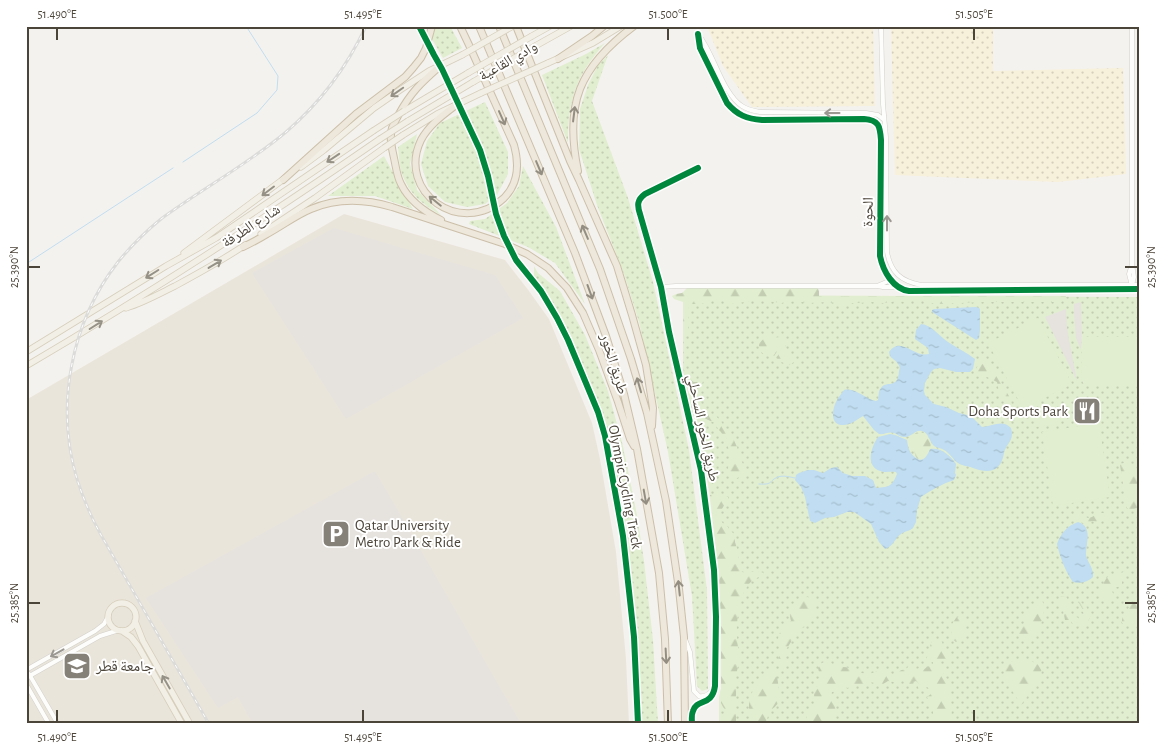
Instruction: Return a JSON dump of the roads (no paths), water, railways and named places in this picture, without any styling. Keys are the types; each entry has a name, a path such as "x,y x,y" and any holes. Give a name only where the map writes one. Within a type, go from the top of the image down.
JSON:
{"highway":[{"path":"283,180 356,114 413,68 426,48 432,26"},
{"path":"456,105 441,116 422,138 417,150 417,174 421,186 437,204 448,210 473,213 486,210 497,204 506,195 513,184 517,171 517,158 514,145 460,26"},
{"name":"طريق الخور","path":"479,26 579,262 606,336 624,394 659,573 665,648 668,724"},
{"name":"طريق الخور","path":"499,26 600,269 631,359 652,432 673,544 684,637 685,724"},
{"path":"515,26 570,160 617,266 646,365 653,408 652,432"},
{"path":"558,59 604,26"},
{"path":"579,180 574,154 573,122 576,101 583,81 594,63 606,49 634,26"},
{"path":"439,67 412,92 392,129 391,140 401,184 412,200 426,212 460,229"},
{"path":"243,247 311,209 332,203 357,201 380,203 505,244 527,254 548,268 567,288 583,313 593,335 630,438 636,449"}],"main road":[{"path":"166,266 324,150 374,108 422,76 515,26"},
{"name":"وادي القاعية","path":"468,73 550,26"},
{"name":"وادي القاعية","path":"473,82 571,26"},
{"path":"119,310 139,304 160,294 243,247 384,148 437,114 593,43 621,26"},
{"name":"شارع الطرفة","path":"26,352 166,266 224,234 404,111 468,73"},
{"name":"شارع الطرفة","path":"26,366 266,217 380,139 473,82"},
{"path":"182,724 138,646 120,630 111,625 109,615 110,610 114,606 125,604 134,611 135,621 143,641 190,724"},
{"path":"120,630 130,628 135,621"}],"street":[{"name":"الحوة","path":"881,26 883,104 887,155 887,252 894,270 904,280 922,285 1132,287 1139,289"},
{"path":"1132,26 1132,264 1129,274 1132,287"},
{"path":"1132,32 1139,30"},
{"path":"698,34 706,45 731,95 746,109 760,112 866,113 878,115 884,120 879,126 874,121 864,119 762,120 742,116 727,103 700,48 698,34"},
{"path":"700,48 706,45"},
{"name":"الحوة","path":"879,126 881,140 880,256 884,269 898,287 909,291 1132,287 1139,285"},
{"name":"طريق الخور الساحلي","path":"698,168 645,194 638,200 638,209 661,287 669,332 701,470 714,570 716,617 715,686"},
{"path":"877,286 891,280"},
{"path":"661,287 898,287"},
{"path":"58,724 28,677 26,670 87,636 104,624 109,615"},
{"path":"28,677 103,634 120,630"},
{"path":"87,636 90,642"},
{"path":"684,637 690,652 694,691 699,696 705,696 715,686"},
{"path":"26,684 50,724"},
{"path":"692,724 694,708 710,698 715,686"}],"water":[{"path":"976,307 980,309 980,330 979,338 976,340 932,312 934,309"},
{"path":"921,324 932,329 948,342 975,359 973,369 970,372 934,369 925,383 924,391 925,395 934,404 971,416 982,427 1001,423 1011,428 1011,439 997,468 984,471 960,464 946,451 934,446 926,433 922,431 917,431 906,437 892,433 879,434 863,416 847,425 837,424 833,418 834,407 844,390 852,390 876,401 878,400 879,391 883,386 896,381 900,369 889,352 894,347 903,346 918,353 929,354 928,348 915,339 916,330"},
{"path":"890,434 907,440 910,452 918,459 924,458 930,449 938,449 945,452 956,464 954,480 937,487 921,497 913,528 901,534 885,549 879,542 871,524 854,512 825,518 815,523 810,521 805,497 801,487 795,480 796,475 808,470 823,473 837,467 843,473 852,476 865,476 873,480 876,488 890,485 894,481 896,472 882,472 875,469 872,465 871,456 873,446 878,437"},
{"path":"1078,522 1086,527 1088,535 1086,557 1093,577 1078,583 1073,582 1068,573 1061,559 1057,544 1065,530"}],"waterway":[{"path":"183,162 257,113 277,90 278,76 246,26"},
{"path":"26,264 173,168"},
{"path":"759,484 769,483 780,476 795,478"}],"railway":[{"path":"209,724 101,535 82,493 71,451 68,423 68,394 72,366 79,338 89,311 102,286 123,256 138,239 161,219 256,155 298,121 332,84 359,41 366,26"}],"place":[{"name":"Doha Sports Park","path":"1087,411"},
{"name":"Qatar University Metro Park & Ride","path":"336,534"},
{"name":"جامعة قطر","path":"77,666"}]}
